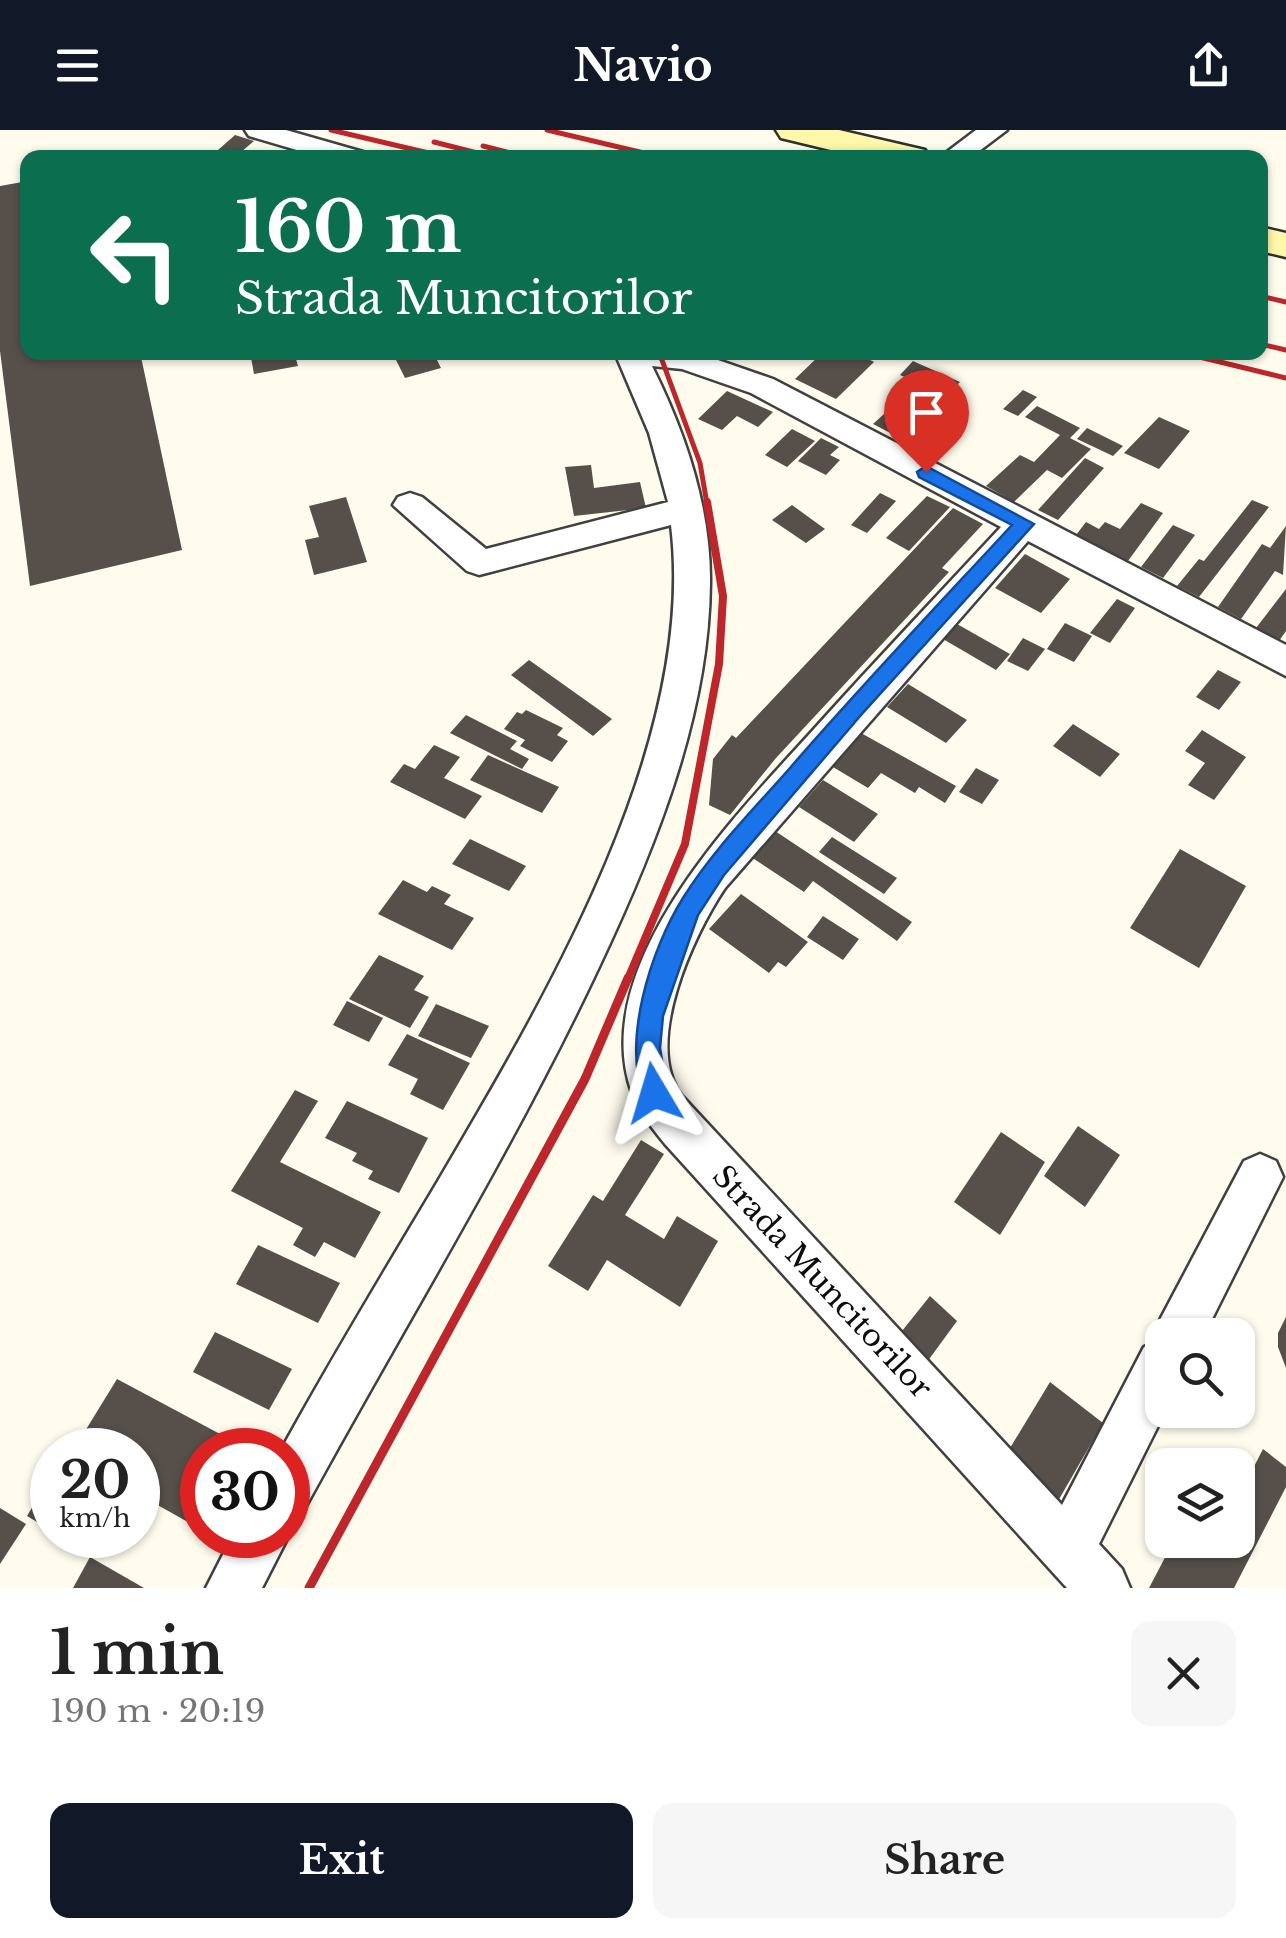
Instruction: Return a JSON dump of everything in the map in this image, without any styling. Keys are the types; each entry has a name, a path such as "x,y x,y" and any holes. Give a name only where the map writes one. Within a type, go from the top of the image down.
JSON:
{"main road":[{"path":"794,130 878,150"}],"street":[{"path":"258,130 327,150"},
{"path":"964,150 994,130"},
{"path":"310,1450 532,1061 604,914 656,787 682,682 694,578 686,508 649,389 634,360"},
{"path":"686,360 762,386 1286,662"},
{"path":"410,505 480,562 501,560 686,508"},
{"name":"Strada Muncitorilor","path":"1024,524 854,709 716,868 689,908 672,948 650,1016 648,1048 654,1093 681,1129 1103,1588"},
{"path":"1187,1318 1260,1178"},
{"path":"1068,1548 1145,1397"},
{"path":"234,1588 250,1558"}],"building":[{"path":"235,135 254,141 243,150 218,150"},
{"path":"20,182 20,360 142,360 182,550 30,586 0,351 0,186"},
{"path":"251,360 296,360 298,366 254,374"},
{"path":"396,360 437,360 441,368 405,378"},
{"path":"815,360 874,362 836,399 795,379"},
{"path":"913,361 960,382 900,438 873,424 906,394 917,400 930,388 900,375"},
{"path":"1023,390 1037,397 1018,416 1003,409"},
{"path":"727,391 773,412 758,427 737,416 722,430 698,419"},
{"path":"1037,406 1080,428 1070,438 1091,449 1062,478 1047,470 1014,502 986,486 1020,455 1034,462 1060,435 1025,417"},
{"path":"1159,417 1190,431 1159,469 1124,453"},
{"path":"1087,428 1123,446 1113,456 1077,439"},
{"path":"792,429 815,441 787,467 765,455"},
{"path":"821,438 839,447 830,455 840,460 826,475 798,461"},
{"path":"1085,458 1104,468 1058,520 1038,510"},
{"path":"591,465 594,488 640,482 646,508 574,516 565,467"},
{"path":"880,493 896,501 867,533 851,525"},
{"path":"927,496 950,507 909,551 886,538"},
{"path":"346,497 367,562 314,575 305,540 319,537 309,506"},
{"path":"1252,500 1269,507 1199,597 1177,586 1199,559 1204,561"},
{"path":"1141,503 1163,513 1128,561 1076,535 1086,522 1099,529 1105,522 1120,529"},
{"path":"792,505 825,529 806,543 772,520"},
{"path":"953,508 983,524 942,568 949,572 776,758 730,815 709,805 713,759 732,735 736,738"},
{"path":"1173,525 1195,535 1163,578 1141,567"},
{"path":"1286,526 1283,575 1275,571 1241,619 1218,607 1262,544 1270,548"},
{"path":"1025,554 1070,579 1041,613 995,588"},
{"path":"1286,589 1286,631 1279,641 1256,628"},
{"path":"1117,599 1135,608 1110,643 1090,633"},
{"path":"1065,623 1092,636 1074,662 1047,649"},
{"path":"957,624 1010,654 996,670 943,639"},
{"path":"1023,638 1045,649 1028,671 1007,661"},
{"path":"529,660 612,719 593,736 511,675"},
{"path":"1218,670 1241,682 1219,710 1196,697"},
{"path":"908,684 967,720 946,743 887,707"},
{"path":"526,710 563,728 557,735 568,741 552,762 520,746 525,740 504,729 517,712 522,714"},
{"path":"466,715 517,741 510,749 529,759 522,769 450,733"},
{"path":"1073,724 1120,754 1100,777 1053,746"},
{"path":"1202,730 1246,757 1214,800 1188,785 1205,763 1185,751"},
{"path":"861,733 956,786 945,803 919,787 915,793 881,773 868,788 833,767"},
{"path":"434,745 460,757 444,778 482,796 465,819 390,782 404,764 415,769"},
{"path":"488,755 559,787 542,813 470,780"},
{"path":"976,768 999,780 982,804 959,792"},
{"path":"823,780 878,814 854,842 799,807"},
{"path":"775,831 912,922 897,941 813,881 804,892 751,857"},
{"path":"832,837 897,878 884,894 819,852"},
{"path":"470,839 526,866 509,891 452,864"},
{"path":"1180,849 1246,886 1199,968 1130,928"},
{"path":"403,880 427,892 432,886 451,895 444,904 474,918 452,950 378,914"},
{"path":"741,894 808,942 786,967 778,962 769,973 709,929"},
{"path":"823,916 859,939 843,960 807,937"},
{"path":"379,955 424,976 414,990 429,997 410,1028 349,999"},
{"path":"347,1001 383,1018 369,1042 333,1025"},
{"path":"436,1004 489,1026 471,1058 418,1036"},
{"path":"407,1034 470,1063 443,1110 410,1094 418,1079 388,1065"},
{"path":"295,1090 318,1101 280,1162 381,1212 355,1258 324,1242 315,1257 293,1245 303,1228 231,1191"},
{"path":"347,1101 428,1138 399,1193 368,1179 373,1171 352,1161 357,1153 325,1138"},
{"path":"1078,1126 1120,1155 1085,1207 1044,1176"},
{"path":"1001,1132 1045,1162 1000,1235 954,1202"},
{"path":"641,1140 664,1154 625,1215 664,1239 677,1216 718,1241 680,1307 607,1260 588,1291 548,1266 593,1195 603,1201"},
{"path":"258,1245 340,1283 318,1323 236,1284"},
{"path":"930,1296 957,1321 927,1362 898,1336"},
{"path":"1286,1317 1286,1368 1278,1347 1278,1333"},
{"path":"215,1332 292,1369 269,1410 193,1372"},
{"path":"117,1379 209,1428 180,1428 180,1518 160,1506 160,1428 87,1428"},
{"path":"1050,1382 1103,1423 1058,1501 1004,1458"},
{"path":"1263,1449 1286,1467 1286,1487 1255,1547 1255,1465"},
{"path":"0,1508 26,1524 0,1564"},
{"path":"92,1558 144,1588 73,1588"},
{"path":"1165,1558 1249,1558 1234,1588 1149,1588"}],"railway":[{"path":"331,130 416,150"},
{"path":"547,130 631,150"},
{"path":"434,142 466,150"},
{"path":"483,146 499,150"},
{"path":"1268,298 1286,302"},
{"path":"1268,346 1286,350"},
{"path":"662,360 700,463 707,504"},
{"path":"1212,360 1286,378"},
{"path":"627,981 685,844 719,664 723,596 707,502"},
{"path":"309,1588 585,1079 628,978"}],"route":[{"path":"654,1093 648,1048 650,1016 689,908 716,868 854,709 1024,524 926,472"}]}
